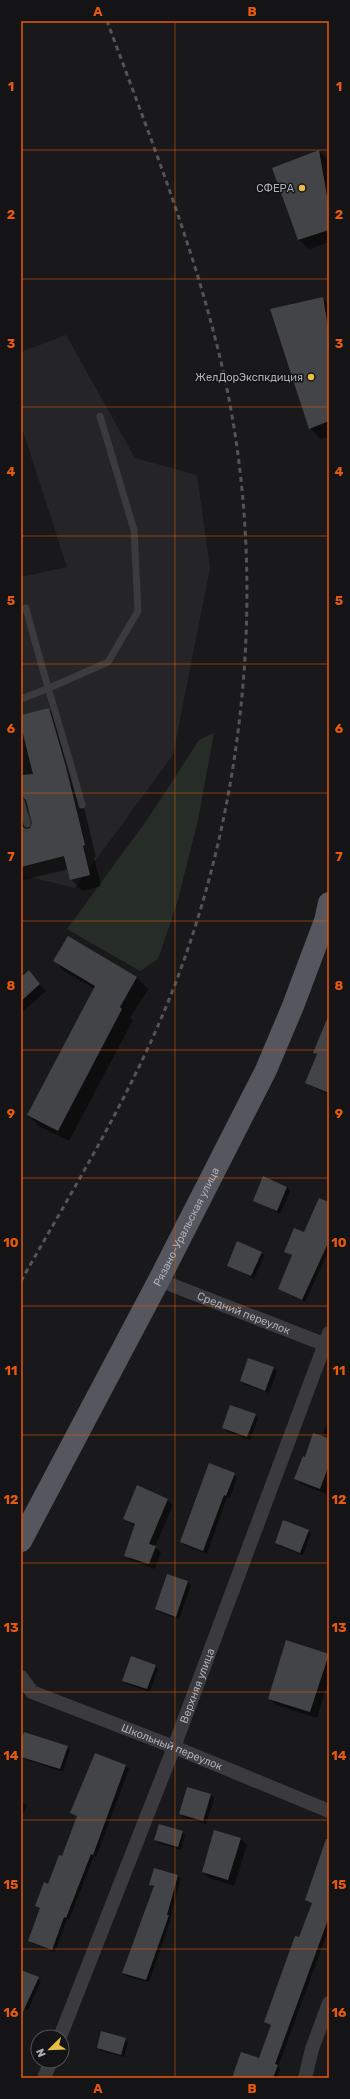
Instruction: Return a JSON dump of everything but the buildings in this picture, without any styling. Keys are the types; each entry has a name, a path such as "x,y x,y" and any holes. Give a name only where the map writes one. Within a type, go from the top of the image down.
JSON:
{"main road":[{"name":"Рязано-Уральская улица","path":"21,1542 159,1280 266,1070 293,1006 325,921 329,903"}],"street":[{"name":"Средний переулок","path":"159,1280 328,1341"},
{"name":"Верхняя улица","path":"63,2029 174,1747 328,1341"},
{"name":"Школьный переулок","path":"21,1677 32,1692 174,1747 329,1811"},
{"path":"305,2078 312,2049 329,2003"}],"lane":[{"path":"21,699 47,690 108,662 138,611 134,530 100,416"},
{"path":"21,610 26,608 47,690 55,707 82,805"},
{"path":"21,801 27,824"}],"shaded area":[{"path":"66,335 135,458 197,475 210,568 173,755 75,888 21,875 21,577 67,567 21,425 21,352"},
{"path":"214,733 198,820 177,903 158,959 140,971 67,929 147,820 199,740"}],"railway":[{"path":"21,1281 110,1124 150,1044 184,960 206,890 224,818 236,745 244,670 247,596 245,521 237,447 224,375 200,285 172,196 107,21"}],"place":[{"name":"СФЕРА","path":"302,188"},
{"name":"ЖелДорЭкспкдиция","path":"311,377"}]}
